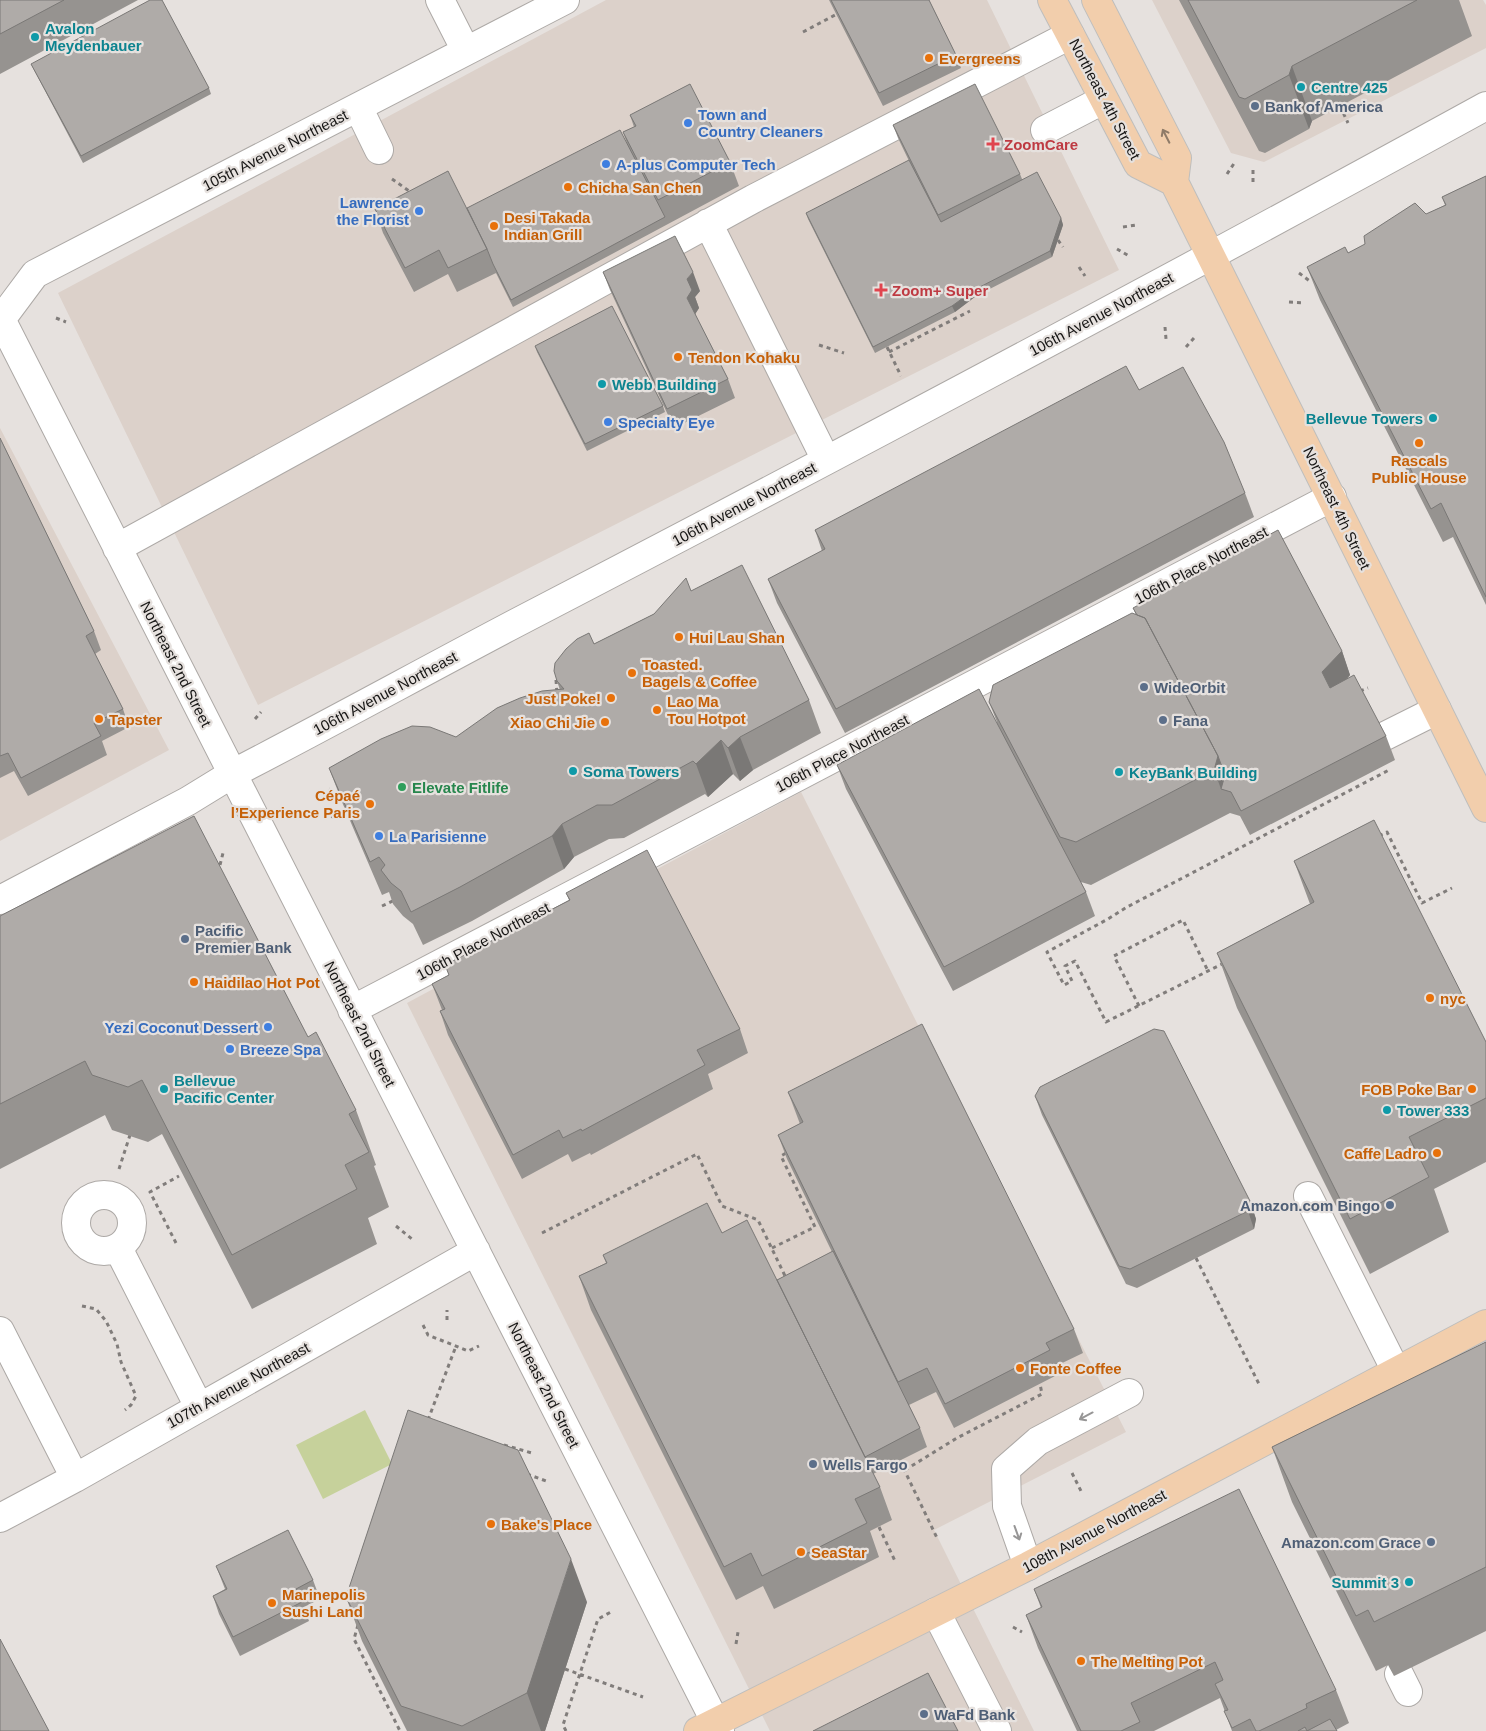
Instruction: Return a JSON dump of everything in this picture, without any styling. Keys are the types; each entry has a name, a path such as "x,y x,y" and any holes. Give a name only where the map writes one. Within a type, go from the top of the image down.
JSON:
{"main road":[{"name":"Northeast 4th Street","path":"1052,0 1138,164 1174,182 1485,804"},
{"path":"1096,0 1177,158 1174,182"},
{"name":"108th Avenue Northeast","path":"711,1728 1028,1566 1486,1324"}],"street":[{"path":"440,0 466,51"},
{"name":"105th Avenue Northeast","path":"1,320 35,274 565,0"},
{"path":"117,548 788,180 1070,35"},
{"path":"1045,130 1104,100"},
{"name":"106th Avenue Northeast","path":"0,900 188,801 232,774 512,625 699,528 1211,256 1486,106"},
{"path":"358,107 382,162"},
{"path":"708,224 826,460"},
{"name":"Northeast 2nd Street","path":"1,320 476,1251 711,1728"},
{"name":"106th Place Northeast","path":"352,1010 1332,497"},
{"path":"1383,737 1437,710"},
{"path":"1308,1196 1396,1371"},
{"path":"118,1248 199,1407"},
{"name":"107th Avenue Northeast","path":"0,1518 476,1251"},
{"path":"0,1331 74,1478"},
{"path":"1028,1566 1006,1506 1006,1470 1038,1441 1129,1393"},
{"path":"1281,1432 1294,1457"},
{"path":"936,1612 996,1731"}],"path":[{"path":"803,32 837,14"},
{"path":"1340,106 1348,123"},
{"path":"382,162 414,194"},
{"path":"1227,174 1235,162"},
{"path":"1252,182 1253,169"},
{"path":"1123,227 1136,226"},
{"path":"1058,240 1063,247"},
{"path":"1117,249 1129,256"},
{"path":"1079,267 1085,276"},
{"path":"1299,273 1311,282"},
{"path":"1289,302 1305,303"},
{"path":"889,352 970,311"},
{"path":"56,318 66,322"},
{"path":"1165,328 1166,339"},
{"path":"1186,348 1194,338"},
{"path":"819,345 844,353"},
{"path":"887,347 901,376"},
{"path":"556,680 557,696"},
{"path":"1360,692 1368,688"},
{"path":"255,719 261,712"},
{"path":"1226,963 1106,1022 1075,961 1065,966 1072,981 1064,985 1047,952 1127,907 1396,766"},
{"path":"329,789 339,795"},
{"path":"323,816 336,816"},
{"path":"1379,837 1387,832 1422,903 1452,888"},
{"path":"220,865 224,853"},
{"path":"382,906 398,899"},
{"path":"1139,1006 1114,956 1183,920 1208,971"},
{"path":"119,1169 130,1135"},
{"path":"772,1248 814,1227 780,1156 793,1150"},
{"path":"542,1233 697,1154 722,1206 758,1220 790,1286"},
{"path":"176,1244 150,1192 179,1176"},
{"path":"396,1226 412,1239"},
{"path":"1196,1258 1259,1384"},
{"path":"82,1306 96,1309 106,1321 117,1344 121,1362 136,1396 131,1405 124,1410"},
{"path":"447,1310 447,1320"},
{"path":"423,1325 428,1335 468,1351 479,1346"},
{"path":"427,1423 456,1346"},
{"path":"904,1470 957,1438 1042,1394 1040,1384"},
{"path":"502,1444 532,1453"},
{"path":"900,1461 938,1540"},
{"path":"521,1472 546,1481"},
{"path":"1072,1473 1081,1491"},
{"path":"879,1527 895,1561"},
{"path":"566,1731 563,1726 598,1619 611,1612"},
{"path":"360,1621 354,1639 400,1731"},
{"path":"1013,1628 1022,1632"},
{"path":"736,1644 738,1632"},
{"path":"565,1669 643,1697"}],"shaded area":[{"path":"606,0 987,0 1119,270 258,705 58,293"},
{"name":"Centre 425","path":"1152,0 1483,0 1486,5 1486,48 1264,162 1231,153"},
{"path":"0,428 169,750 0,841"},
{"path":"801,792 1126,1432 934,1530 1034,1731 770,1731 407,1003"}],"green space":[{"path":"365,1410 392,1464 323,1499 296,1445"}],"building":[{"path":"0,0 64,0 0,34"},
{"path":"150,0 162,0 209,88 81,156 31,64"},
{"path":"831,0 929,0 956,55 879,93"},
{"path":"1188,0 1417,0 1292,66 1289,75 1245,99 1239,97"},
{"path":"690,84 730,162 658,200 623,132 636,126 630,115"},
{"path":"975,84 1020,174 938,215 893,125"},
{"path":"620,130 665,217 511,300 467,208"},
{"path":"909,160 941,222 1037,172 1061,218 1050,251 974,290 952,306 873,347 806,213"},
{"path":"448,171 487,249 448,268 439,250 405,268 375,209"},
{"name":"Bellevue Towers","path":"1486,176 1486,597 1441,503 1431,509 1307,267 1345,247 1348,253 1365,244 1364,236 1415,203 1426,214 1446,205 1442,197"},
{"name":"Tendon Kohaku","path":"675,236 693,272 687,279 692,290 687,298 728,379 667,409 603,272"},
{"name":"Webb Building","path":"612,306 663,406 585,444 535,346"},
{"path":"1126,366 1139,390 1183,367 1224,442 1245,493 836,709 768,579 825,549 815,530"},
{"path":"0,438 94,631 86,636 123,709 94,723 101,736 21,778 8,753 0,756"},
{"path":"1278,530 1342,651 1322,672 1330,688 1354,675 1386,736 1241,811 1231,792 1221,789 1225,775 1218,756 1145,618 1137,615 1133,608"},
{"name":"Soma Towers","path":"742,565 809,700 740,737 728,748 721,740 696,764 693,761 612,805 597,805 562,824 552,836 411,912 401,891 391,883 381,870 385,865 379,857 370,862 329,768 381,739 412,726 430,727 456,737 497,708 542,691 564,689 557,681 554,671 555,663 577,639 589,633 594,644 654,614 686,578 691,591"},
{"name":"KeyBank Building","path":"1132,613 1145,618 1218,756 1214,770 1076,842 1060,837 989,702 993,685"},
{"path":"979,689 1086,892 944,967 837,765"},
{"name":"Bellevue Pacific Center","path":"194,816 308,1037 316,1032 356,1110 349,1114 369,1152 345,1165 357,1189 232,1255 142,1080 128,1087 92,1075 85,1061 0,1104 0,916"},
{"name":"Tower 333","path":"1374,820 1486,1042 1486,1098 1409,1137 1429,1177 1350,1219 1217,953 1314,902 1294,861"},
{"path":"647,850 740,1029 697,1050 705,1065 582,1131 581,1129 563,1138 559,1130 513,1155 440,1011 445,1009 432,984 449,975 445,965 570,900 566,893"},
{"path":"922,1024 1074,1329 1046,1343 1050,1350 945,1404 927,1368 898,1382 778,1135 803,1122 788,1092"},
{"path":"1154,1029 1164,1031 1250,1201 1248,1211 1130,1269 1119,1266 1035,1096 1040,1087"},
{"path":"707,1203 722,1233 747,1220 880,1487 855,1499 867,1523 762,1576 751,1553 724,1567 579,1276 607,1263 603,1255"},
{"path":"833,1251 920,1428 865,1457 777,1280"},
{"name":"Summit 3","path":"1486,1342 1486,1567 1374,1622 1368,1610 1356,1616 1272,1447"},
{"path":"408,1410 518,1450 571,1559 527,1693 462,1726 401,1706 346,1597"},
{"path":"1239,1489 1336,1690 1306,1704 1307,1708 1259,1731 1256,1731 1250,1719 1232,1728 1224,1711 1228,1710 1215,1684 1223,1680 1215,1662 1131,1703 1140,1722 1121,1731 1081,1731 1026,1615 1042,1607 1034,1589"},
{"name":"Marinepolis Sushi Land","path":"288,1530 313,1580 296,1589 302,1602 233,1637 213,1596 227,1589 216,1566"},
{"path":"0,1639 49,1731 0,1731"},
{"path":"928,1673 958,1731 813,1731"},
{"path":"1330,1719 1337,1731 1307,1731"},
{"path":"1305,1727 1307,1731 1298,1731"}],"place":[{"name":"Avalon Meydenbauer","path":"35,37"},
{"name":"Evergreens","path":"929,58"},
{"name":"Centre 425","path":"1301,87"},
{"name":"Bank of America","path":"1255,106"},
{"name":"Town and Country Cleaners","path":"688,123"},
{"name":"ZoomCare","path":"993,144"},
{"name":"A-plus Computer Tech","path":"606,164"},
{"name":"Chicha San Chen","path":"568,187"},
{"name":"Lawrence the Florist","path":"419,211"},
{"name":"Desi Takada Indian Grill","path":"494,226"},
{"name":"Zoom+ Super","path":"881,290"},
{"name":"Tendon Kohaku","path":"678,357"},
{"name":"Webb Building","path":"602,384"},
{"name":"Bellevue Towers","path":"1433,418"},
{"name":"Specialty Eye","path":"608,422"},
{"name":"Rascals Public House","path":"1419,443"},
{"name":"Hui Lau Shan","path":"679,637"},
{"name":"Toasted. Bagels & Coffee","path":"632,673"},
{"name":"WideOrbit","path":"1144,687"},
{"name":"Just Poke!","path":"611,698"},
{"name":"Lao Ma Tou Hotpot","path":"657,710"},
{"name":"Tapster","path":"99,719"},
{"name":"Fana","path":"1163,720"},
{"name":"Xiao Chi Jie","path":"605,722"},
{"name":"Soma Towers","path":"573,771"},
{"name":"KeyBank Building","path":"1119,772"},
{"name":"Elevate Fitlife","path":"402,787"},
{"name":"Cépaé l’Experience Paris","path":"370,804"},
{"name":"La Parisienne","path":"379,836"},
{"name":"Pacific Premier Bank","path":"185,939"},
{"name":"Haidilao Hot Pot","path":"194,982"},
{"name":"nyc","path":"1430,998"},
{"name":"Yezi Coconut Dessert","path":"268,1027"},
{"name":"Breeze Spa","path":"230,1049"},
{"name":"Bellevue Pacific Center","path":"164,1089"},
{"name":"FOB Poke Bar","path":"1472,1089"},
{"name":"Tower 333","path":"1387,1110"},
{"name":"Caffe Ladro","path":"1437,1153"},
{"name":"Amazon.com Bingo","path":"1390,1205"},
{"name":"Fonte Coffee","path":"1020,1368"},
{"name":"Wells Fargo","path":"813,1464"},
{"name":"Bake's Place","path":"491,1524"},
{"name":"Amazon.com Grace","path":"1431,1542"},
{"name":"SeaStar","path":"801,1552"},
{"name":"Summit 3","path":"1409,1582"},
{"name":"Marinepolis Sushi Land","path":"272,1603"},
{"name":"The Melting Pot","path":"1081,1661"},
{"name":"WaFd Bank","path":"924,1714"}]}
